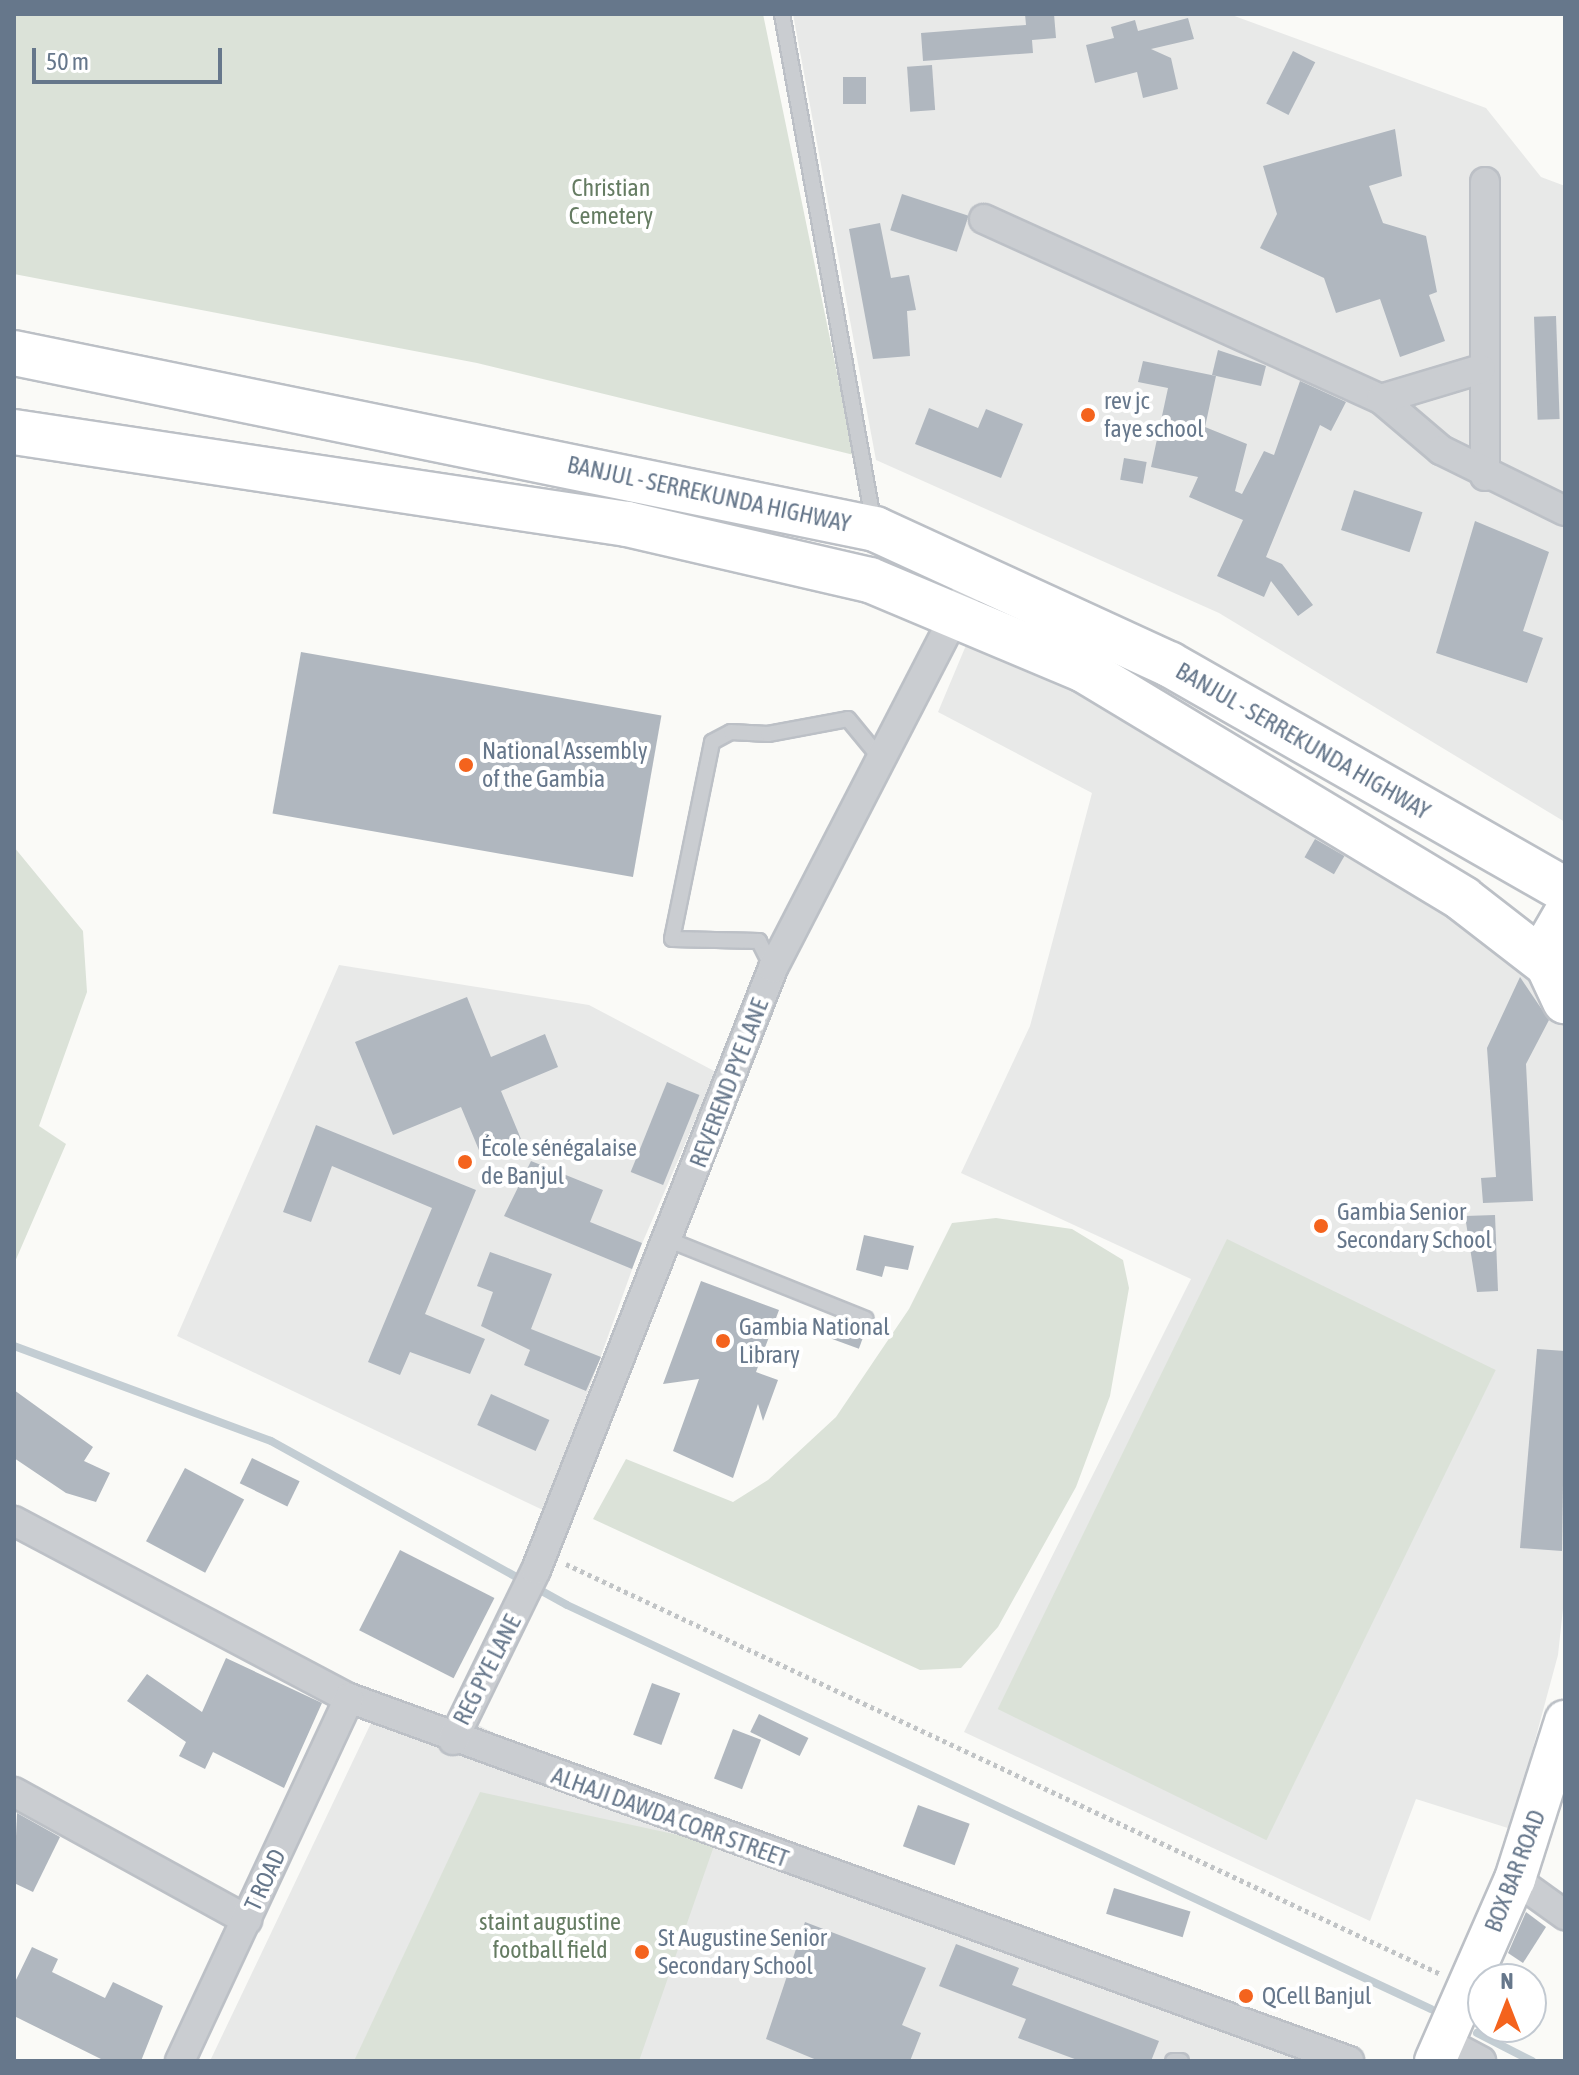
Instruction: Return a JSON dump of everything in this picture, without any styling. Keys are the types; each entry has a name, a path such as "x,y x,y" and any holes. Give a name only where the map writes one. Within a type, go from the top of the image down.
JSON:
{"highway":[{"name":"BANJUL - SERREKUNDA HIGHWAY","path":"14,353 372,423 875,529 977,572 1169,664 1565,890"},
{"path":"370,489 372,423"},
{"name":"BANJUL - SERREKUNDA HIGHWAY","path":"14,432 370,489 627,524 870,580 955,611 1084,670 1283,786 1463,899 1559,993"},
{"path":"1559,993 1551,940 1565,916"}],"street":[{"path":"1485,182 1481,369 1485,476"},
{"path":"984,219 1381,399 1416,434 1485,476 1565,511"},
{"path":"1381,399 1481,369"},
{"name":"REVEREND PYE LANE","path":"540,1562 773,968 977,572"},
{"name":"ALHAJI DAWDA CORR STREET","path":"14,1521 349,1698 453,1740 1349,2061"},
{"name":"REG PYE LANE","path":"453,1740 540,1562"},
{"name":"T ROAD","path":"180,2061 349,1698"},
{"name":"BOX BAR ROAD","path":"1477,1963 1515,1879 1565,1721"},
{"path":"14,1792 247,1920"},
{"path":"1515,1879 1565,1915"},
{"name":"BOX BAR ROAD","path":"1440,2052 1467,1986"},
{"path":"1440,2052 1481,2061"}],"lane":[{"path":"782,14 875,529"},
{"path":"773,968 759,941 672,939 712,742 731,732 768,734 848,719 880,758"},
{"path":"667,1239 866,1319"},
{"path":"1173,2061 1181,2061"}],"path":[{"path":"540,1562 1467,1986"}],"shaded area":[{"path":"793,14 1229,14 1486,108 1541,177 1565,186 1565,822 1219,613 876,460"},
{"name":"Gambia Senior Secondary School","path":"972,631 1253,773 1522,953 1559,1008 1565,1028 1565,1590 1558,1655 1511,1829 1416,1799 1370,1921 964,1732 1191,1279 961,1173 1030,1026 1092,793 938,712"},
{"name":"École sénégalaise de Banjul","path":"339,965 589,1005 716,1072 638,1253 545,1511 177,1336"},
{"name":"St Augustine Senior Secondary School","path":"458,1715 715,1843 1327,2061 210,2061 372,1721"}],"green space":[{"name":"Christian Cemetery","path":"14,14 763,14 854,455 477,363 14,274"},
{"path":"14,847 83,931 87,992 39,1126 66,1144 14,1264"},
{"path":"996,1218 1072,1229 1123,1260 1129,1288 1110,1396 1076,1487 998,1627 961,1668 920,1670 593,1519 626,1459 733,1502 768,1480 836,1417 909,1309 952,1223"},
{"path":"1227,1239 1496,1370 1266,1840 998,1709"},
{"name":"staint augustine football field","path":"480,1792 715,1843 639,2061 354,2061"}],"building":[{"path":"1025,14 1054,14 1056,38 1032,40 1033,53 923,61 921,33 1026,25"},
{"path":"1188,18 1194,39 1151,49 1171,58 1178,89 1143,98 1137,72 1095,83 1086,45 1114,38 1111,27 1135,20 1138,31"},
{"path":"1293,51 1315,62 1288,115 1266,104"},
{"path":"932,65 935,110 910,112 907,67"},
{"path":"843,77 866,77 866,104 843,104"},
{"path":"1395,129 1402,176 1369,186 1383,223 1426,236 1437,292 1429,295 1445,341 1400,357 1380,299 1336,313 1324,278 1260,248 1277,214 1263,166"},
{"path":"902,194 969,216 957,252 890,230"},
{"path":"880,223 891,278 909,275 916,310 907,311 910,356 873,359 849,229"},
{"path":"1556,316 1560,419 1538,420 1534,317"},
{"path":"1218,350 1266,366 1261,386 1212,375"},
{"path":"1143,361 1216,376 1205,427 1247,444 1235,491 1242,494 1264,451 1274,455 1300,381 1346,402 1331,431 1320,425 1266,557 1282,564 1313,605 1298,616 1271,581 1264,597 1217,576 1243,520 1189,497 1198,477 1151,467 1168,388 1138,382"},
{"path":"929,408 978,428 986,409 1023,424 1001,478 915,444"},
{"path":"1124,458 1147,462 1143,484 1120,480"},
{"path":"1354,490 1422,512 1409,552 1341,530"},
{"path":"1475,521 1549,552 1523,631 1543,638 1527,683 1436,653"},
{"name":"National Assembly of the Gambia","path":"301,652 661,716 633,877 273,814"},
{"path":"1315,839 1344,856 1334,874 1304,857"},
{"path":"1520,977 1549,1020 1526,1064 1533,1201 1483,1203 1481,1178 1496,1177 1487,1048"},
{"path":"467,997 491,1057 545,1034 558,1067 501,1091 521,1139 481,1155 461,1107 393,1135 355,1042"},
{"path":"667,1082 699,1095 663,1185 631,1172"},
{"path":"316,1125 476,1190 425,1314 485,1339 470,1374 410,1352 400,1375 368,1362 432,1208 332,1166 311,1222 283,1212"},
{"path":"531,1161 603,1190 590,1222 642,1243 632,1269 504,1216"},
{"path":"1495,1215 1498,1291 1477,1292 1465,1216"},
{"path":"864,1235 914,1246 908,1270 885,1266 882,1277 856,1270"},
{"path":"490,1252 552,1274 531,1329 601,1357 586,1391 524,1365 530,1350 481,1326 493,1292 477,1286"},
{"name":"Gambia National Library","path":"701,1281 779,1310 756,1372 778,1380 763,1421 758,1404 733,1478 673,1451 699,1379 663,1384"},
{"path":"836,1318 866,1329 859,1349 829,1338"},
{"path":"1537,1349 1565,1351 1562,1551 1520,1548"},
{"path":"14,1390 93,1447 84,1461 110,1473 96,1502 66,1493 14,1458"},
{"path":"491,1394 549,1420 536,1451 477,1425"},
{"path":"252,1458 300,1481 287,1506 240,1483"},
{"path":"185,1468 244,1499 205,1573 146,1541"},
{"path":"400,1550 494,1598 454,1678 359,1630"},
{"path":"226,1658 322,1703 284,1788 213,1752 205,1769 179,1756 186,1742 127,1701 147,1674 202,1712"},
{"path":"652,1683 680,1693 661,1745 633,1735"},
{"path":"759,1714 808,1738 800,1756 750,1732"},
{"path":"733,1729 761,1740 742,1789 714,1778"},
{"path":"918,1805 970,1824 955,1865 903,1846"},
{"path":"17,1813 60,1837 33,1892 14,1883"},
{"path":"1114,1888 1191,1911 1183,1937 1106,1914"},
{"path":"1526,1912 1546,1927 1523,1963 1508,1953"},
{"path":"805,1922 926,1968 902,2025 921,2033 910,2061 819,2061 766,2039"},
{"path":"956,1944 1019,1968 1012,1985 1159,2041 1151,2061 1080,2061 1018,2038 1026,2019 939,1986"},
{"path":"32,1947 58,1959 52,1972 105,1998 113,1982 163,2006 141,2061 105,2061 14,2016 14,1984"}],"waterway":[{"path":"14,1346 271,1441 567,1605 1431,2009"},
{"path":"1497,2043 1532,2061"}],"place":[{"name":"rev jc faye school","path":"1088,415"},
{"name":"National Assembly of the Gambia","path":"466,765"},
{"name":"École sénégalaise de Banjul","path":"465,1162"},
{"name":"Gambia Senior Secondary School","path":"1321,1226"},
{"name":"Gambia National Library","path":"723,1341"},
{"name":"St Augustine Senior Secondary School","path":"642,1952"},
{"name":"QCell Banjul","path":"1246,1996"}]}
